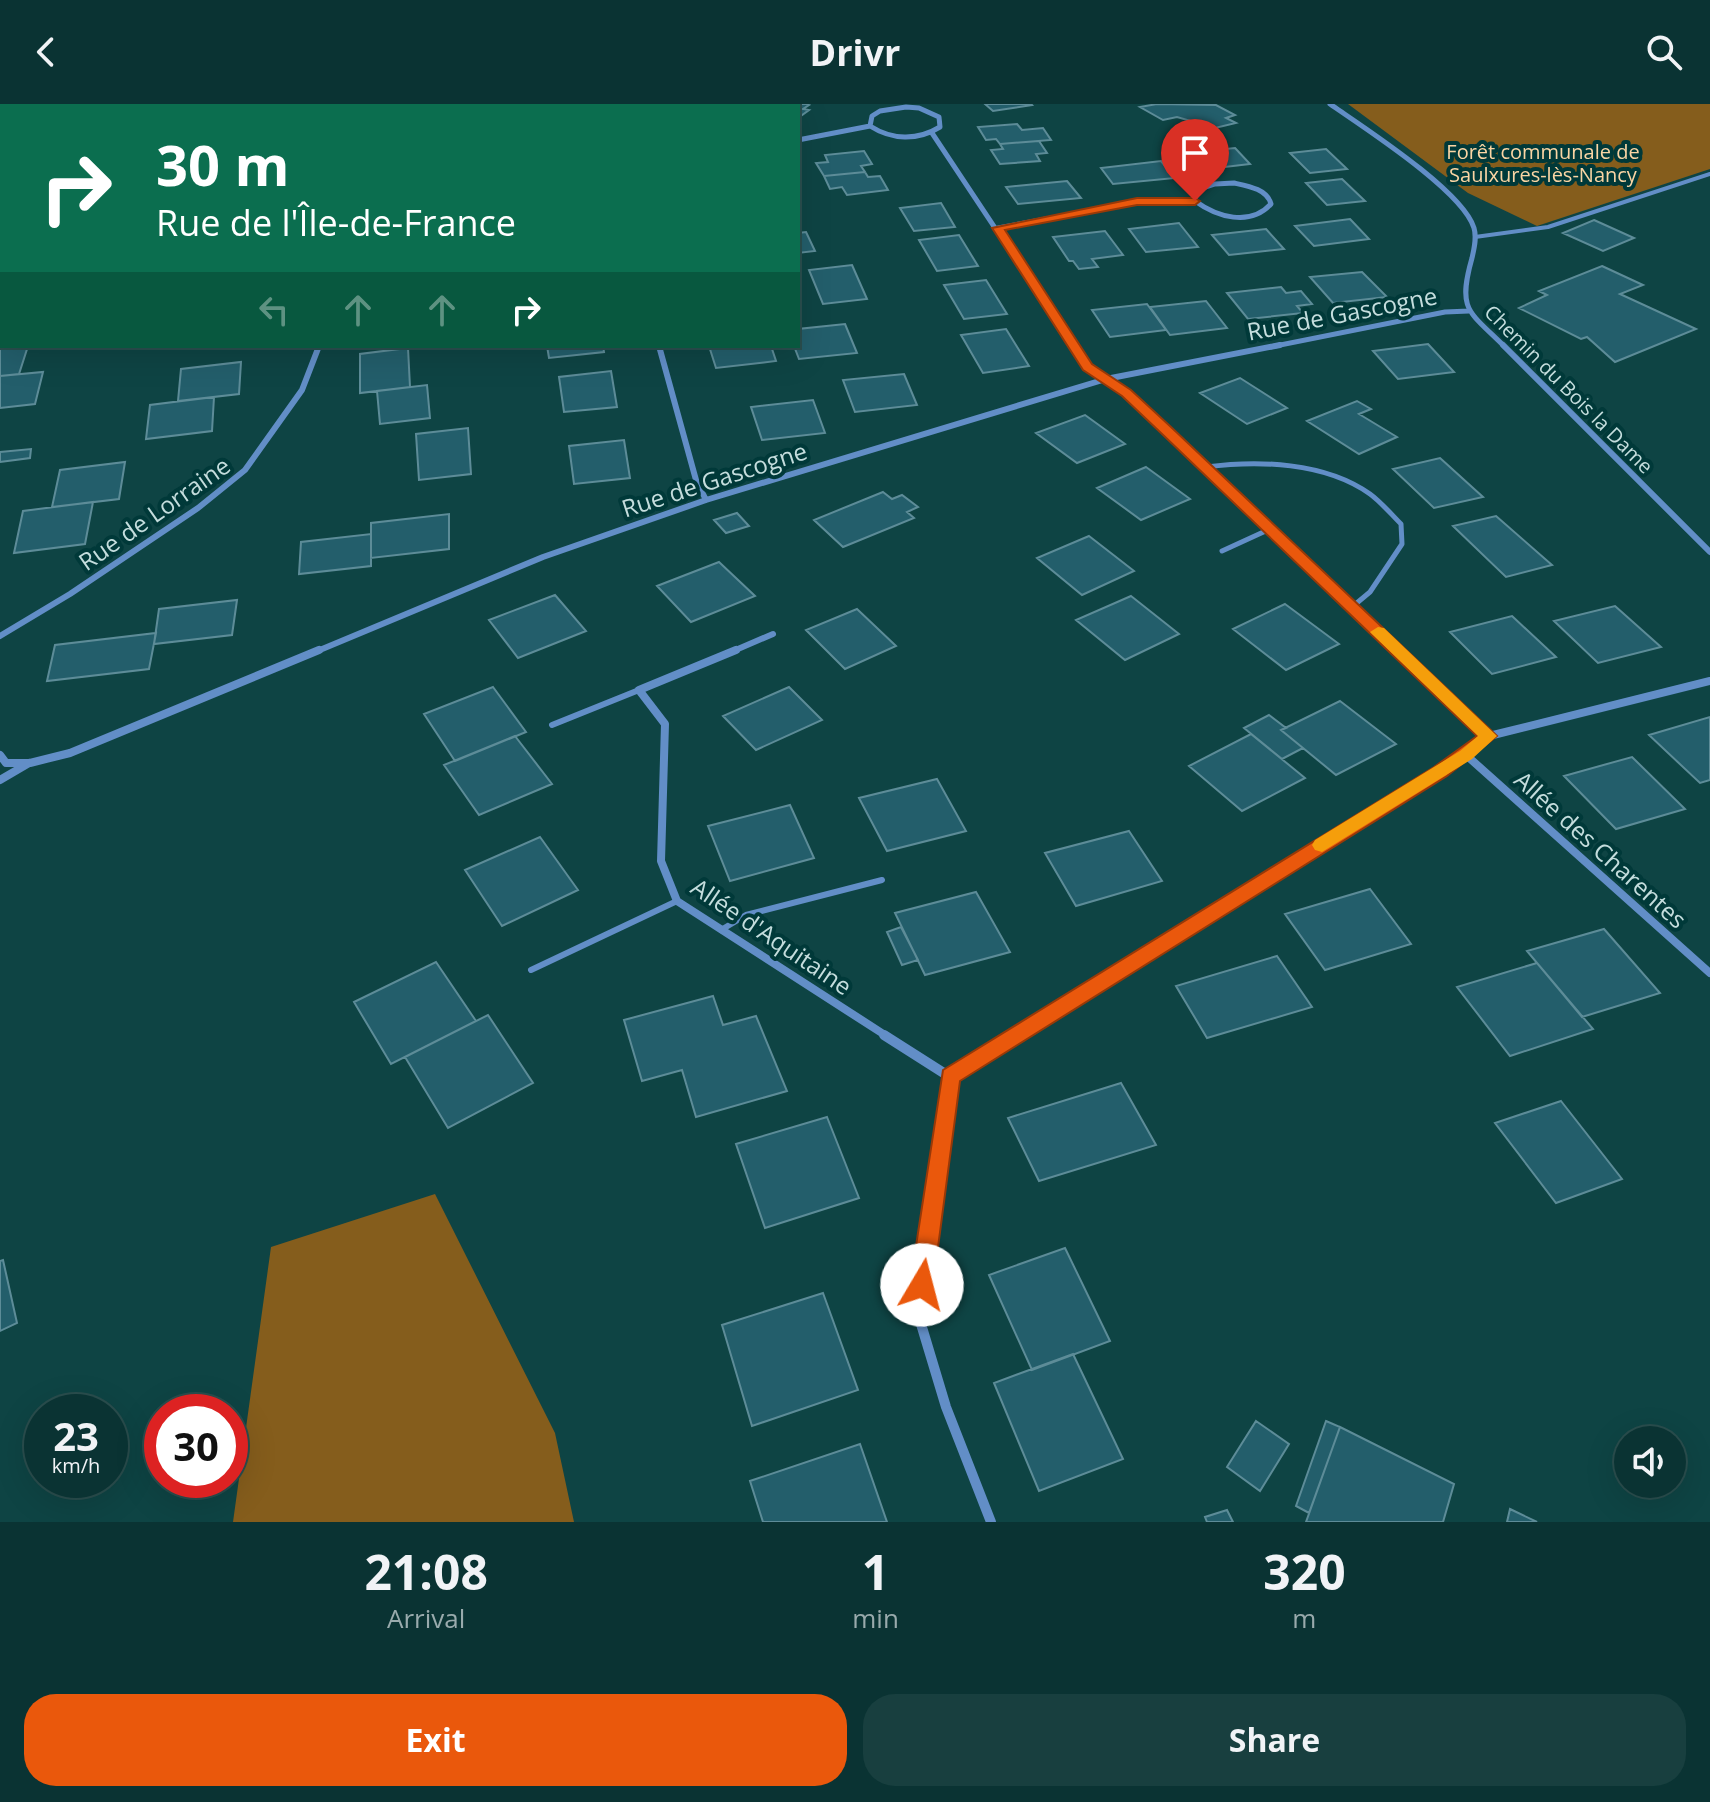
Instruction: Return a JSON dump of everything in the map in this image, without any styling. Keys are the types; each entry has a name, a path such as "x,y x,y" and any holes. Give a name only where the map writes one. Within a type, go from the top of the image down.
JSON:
{"street":[{"name":"Chemin du Bois la Dame","path":"1330,104 1441,189 1474,226 1475,237 1463,295 1469,311 1710,552"},
{"path":"800,140 870,126 891,136 918,137 940,127 939,117 919,108 880,111 872,116 870,126"},
{"path":"932,133 1088,367 1126,393 1489,736"},
{"path":"998,228 1137,202 1195,201 1205,210 1234,217 1261,214 1271,204 1269,197 1254,187 1225,183 1197,190 1193,196 1195,201"},
{"name":"Rue de Gascogne","path":"0,755 6,763 30,763 70,753 543,557 706,500 1106,379 1445,312 1469,311"},
{"name":"Rue de Lorraine","path":"0,636 70,594 198,508 245,470 302,390 318,348"},
{"path":"660,348 696,480 706,500"},
{"path":"639,690 773,634"},
{"path":"991,1522 946,1407 918,1314 950,1077 1466,755 1489,736 1710,681"},
{"name":"Allée d'Aquitaine","path":"639,690 665,724 661,861 677,901 950,1077"},
{"name":"Allée des Charentes","path":"1466,755 1710,973"},
{"path":"0,780 30,763"}],"lane":[{"path":"1475,237 1548,227 1710,174"},
{"path":"1206,467 1229,462 1328,472 1367,491 1401,524 1402,544 1370,592 1352,607"},
{"path":"1222,551 1270,529"},
{"path":"552,725 639,690"},
{"path":"721,930 746,915 882,880"},
{"path":"531,970 677,901"}],"green space":[{"name":"Forêt communale de Saulxures-lès-Nancy","path":"1348,104 1710,104 1710,169 1537,226 1468,193"},
{"path":"435,1194 555,1433 574,1522 233,1522 236,1498 248,1498 248,1413 271,1247"}],"building":[{"path":"800,104 809,105 803,109 809,110 800,117"},
{"path":"985,104 1031,104 1032,105 993,111"},
{"path":"1157,104 1216,105 1235,115 1226,118 1236,123 1215,128 1177,117 1163,120 1140,107"},
{"path":"1017,124 1022,130 1043,128 1051,140 1000,144 996,139 986,140 978,127"},
{"path":"1039,141 1047,153 1036,154 1040,161 1000,164 991,150 1003,149 1000,144"},
{"path":"1235,148 1250,164 1191,171 1175,154"},
{"path":"1326,149 1347,169 1310,173 1290,153"},
{"path":"864,151 872,164 861,166 865,172 824,176 816,163 828,162 825,155"},
{"path":"1161,161 1175,178 1113,184 1101,168"},
{"path":"865,172 868,177 880,176 888,190 847,195 842,187 830,189 824,176"},
{"path":"1342,179 1365,201 1327,205 1306,183"},
{"path":"1067,181 1081,198 1018,204 1006,187"},
{"path":"941,203 955,227 914,231 900,208"},
{"path":"1350,219 1369,239 1314,246 1295,226"},
{"path":"1594,220 1634,238 1603,251 1563,233"},
{"path":"1179,223 1198,247 1146,252 1129,229"},
{"path":"1266,229 1284,249 1229,255 1212,235"},
{"path":"1105,231 1123,255 1092,259 1098,267 1079,269 1073,261 1069,261 1053,237"},
{"path":"806,232 815,251 800,253 800,233"},
{"path":"959,235 978,266 937,271 919,240"},
{"path":"852,265 867,299 823,304 809,270"},
{"path":"1602,266 1643,285 1620,294 1696,329 1615,362 1587,337 1581,339 1519,308 1547,295 1539,291"},
{"path":"1362,272 1387,297 1333,303 1310,277"},
{"path":"986,280 1007,314 964,319 944,285"},
{"path":"1281,287 1286,293 1301,291 1312,304 1297,306 1303,313 1248,319 1227,293"},
{"path":"1206,301 1227,328 1170,335 1150,307"},
{"path":"1147,304 1166,330 1110,337 1092,310"},
{"path":"845,324 857,353 799,359 795,348 800,348 800,329"},
{"path":"1006,329 1029,366 983,373 961,335"},
{"path":"1428,344 1454,372 1398,379 1373,351"},
{"path":"0,348 27,348 19,374 0,376"},
{"path":"408,348 410,387 360,393 360,354"},
{"path":"547,348 603,348 604,352 549,358"},
{"path":"710,348 772,348 776,361 716,368"},
{"path":"241,362 239,394 178,401 181,369"},
{"path":"611,371 617,407 564,412 559,377"},
{"path":"43,372 35,404 0,408 0,376"},
{"path":"904,374 917,405 855,412 843,380"},
{"path":"1240,378 1287,408 1247,424 1200,393"},
{"path":"427,385 430,418 380,424 377,391"},
{"path":"214,397 212,431 146,439 150,405"},
{"path":"813,400 825,433 762,440 751,407"},
{"path":"1357,401 1371,409 1359,414 1397,437 1359,454 1307,421"},
{"path":"1085,415 1125,444 1077,463 1036,433"},
{"path":"468,428 471,474 419,480 416,434"},
{"path":"624,440 630,478 574,484 569,446"},
{"path":"31,449 30,458 0,462 0,452"},
{"path":"1440,458 1483,497 1434,508 1393,469"},
{"path":"125,462 119,499 52,507 60,470"},
{"path":"1146,467 1190,499 1141,520 1097,488"},
{"path":"883,492 892,499 902,495 918,507 907,512 914,518 843,547 814,520"},
{"path":"93,502 85,544 14,553 23,511"},
{"path":"737,513 749,526 726,533 714,520"},
{"path":"449,514 449,549 371,558 371,523"},
{"path":"1496,516 1552,565 1506,577 1453,526"},
{"path":"371,534 371,566 299,574 301,542"},
{"path":"1089,536 1134,571 1082,595 1037,558"},
{"path":"719,562 755,596 691,622 657,586"},
{"path":"555,595 586,631 518,658 489,620"},
{"path":"1131,596 1179,634 1125,660 1076,620"},
{"path":"237,600 232,635 154,644 159,609"},
{"path":"1285,604 1339,644 1286,670 1233,629"},
{"path":"1615,606 1661,647 1598,663 1554,621"},
{"path":"857,609 896,646 845,669 806,630"},
{"path":"1512,616 1556,657 1492,674 1450,632"},
{"path":"156,633 149,669 47,681 55,645"},
{"path":"493,687 526,732 455,761 424,714"},
{"path":"789,687 822,720 756,750 723,716"},
{"path":"1340,701 1396,744 1336,775 1281,730"},
{"path":"1269,715 1286,728 1281,730 1303,748 1282,759 1244,728"},
{"path":"1710,717 1710,780 1700,783 1649,735"},
{"path":"1251,734 1305,778 1242,811 1189,766"},
{"path":"515,736 552,784 479,815 444,765"},
{"path":"1632,757 1685,809 1616,829 1564,776"},
{"path":"937,779 966,831 887,851 859,798"},
{"path":"790,805 814,858 730,881 708,826"},
{"path":"1129,831 1162,881 1076,906 1045,853"},
{"path":"540,837 578,890 502,926 465,870"},
{"path":"1370,889 1411,944 1325,970 1285,914"},
{"path":"976,892 1010,952 925,975 895,913"},
{"path":"901,927 918,960 902,965 887,932"},
{"path":"1604,929 1660,993 1582,1017 1527,951"},
{"path":"1277,956 1312,1007 1207,1038 1176,986"},
{"path":"436,962 476,1021 391,1064 354,1002"},
{"path":"1537,963 1593,1029 1510,1056 1457,987"},
{"path":"713,996 723,1025 756,1016 787,1091 696,1117 682,1070 642,1081 624,1020"},
{"path":"488,1015 533,1083 448,1128 405,1057"},
{"path":"1121,1083 1156,1145 1039,1181 1008,1118"},
{"path":"1561,1101 1622,1179 1556,1203 1495,1123"},
{"path":"827,1117 859,1198 765,1228 736,1144"},
{"path":"1065,1248 1110,1341 1032,1370 989,1275"},
{"path":"3,1260 17,1323 0,1331 0,1261"},
{"path":"823,1293 858,1390 752,1426 722,1325"},
{"path":"1073,1354 1123,1459 1039,1491 994,1383"},
{"path":"1256,1421 1289,1444 1260,1491 1227,1467"},
{"path":"1326,1421 1340,1427 1309,1513 1296,1506"},
{"path":"1340,1427 1454,1484 1443,1522 1306,1522"},
{"path":"860,1444 887,1522 763,1522 750,1481"},
{"path":"1510,1509 1537,1522 1507,1522"},
{"path":"1227,1510 1233,1522 1207,1522 1205,1517"}],"slow traffic":[{"path":"1322,845 1466,755 1489,736 1378,632"}],"route":[{"path":"922,1285 950,1077 1466,755 1489,736 1126,393 1088,367 998,228 1137,202 1195,201"}]}
